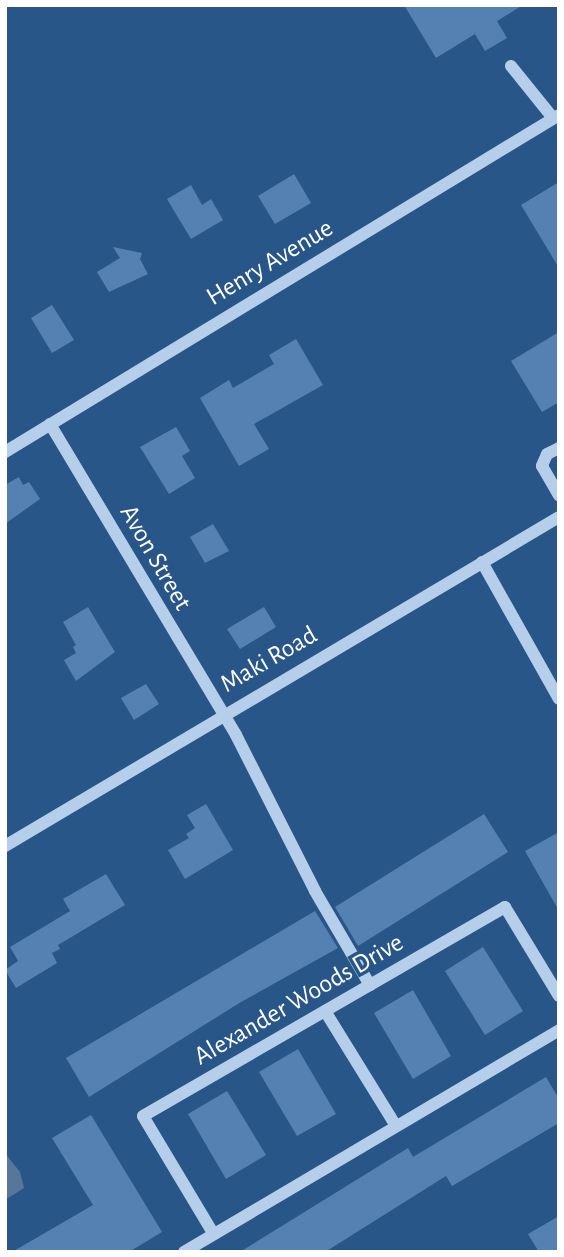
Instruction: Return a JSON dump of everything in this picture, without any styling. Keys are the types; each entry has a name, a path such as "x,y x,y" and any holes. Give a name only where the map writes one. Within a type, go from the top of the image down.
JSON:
{"street":[{"path":"511,66 556,116"},
{"name":"Henry Avenue","path":"5,452 556,116"},
{"name":"Avon Street","path":"50,424 222,714 314,891 370,985"},
{"path":"559,447 547,454 542,466 559,496"},
{"name":"Maki Road","path":"5,846 222,714 559,517"},
{"path":"482,562 559,699"},
{"name":"Alexander Woods Drive","path":"214,1233 143,1116 505,907 559,996"},
{"path":"325,1011 396,1126"},
{"path":"184,1252 559,1030"}],"water":[{"path":"5,1153 20,1172 24,1188 5,1200"}],"building":[{"path":"404,5 523,5 497,21 507,38 485,51 475,34 436,58"},
{"path":"294,174 311,203 275,224 258,196"},
{"path":"559,182 559,268 521,205"},
{"path":"191,185 202,205 211,199 223,220 191,239 167,199"},
{"path":"113,247 142,253 140,259 148,274 109,292 97,272 120,258"},
{"path":"52,305 74,340 52,353 31,318"},
{"path":"559,332 559,402 542,412 511,361"},
{"path":"296,339 323,385 254,424 269,449 239,466 200,398 229,380 233,388 274,364 269,355"},
{"path":"176,427 190,451 182,456 195,478 169,494 140,447"},
{"path":"19,477 23,485 29,482 40,499 5,524 5,485"},
{"path":"213,524 229,551 205,563 190,537"},
{"path":"88,607 115,652 76,681 64,660 76,653 73,647 76,645 63,622"},
{"path":"264,607 276,627 240,649 227,629"},
{"path":"146,684 159,704 134,720 121,698"},
{"path":"206,804 233,850 185,879 168,850 189,838 186,834 195,828 187,815"},
{"path":"484,814 508,852 358,946 335,907"},
{"path":"559,832 559,911 525,851"},
{"path":"106,874 125,905 58,945 60,949 52,953 57,963 16,988 5,970 18,961 10,947 70,911 63,899"},
{"path":"315,911 338,948 241,1002 89,1097 66,1058"},
{"path":"483,947 523,1011 485,1035 445,971"},
{"path":"413,990 451,1056 413,1079 374,1013"},
{"path":"298,1049 336,1114 297,1136 259,1072"},
{"path":"546,1077 559,1099 559,1123 452,1186 446,1176 325,1252 240,1252 408,1148 413,1157"},
{"path":"227,1091 266,1155 226,1179 188,1114"},
{"path":"91,1115 162,1232 129,1252 12,1252 93,1205 52,1138"},
{"path":"559,1216 559,1252 539,1252 528,1234"}]}
